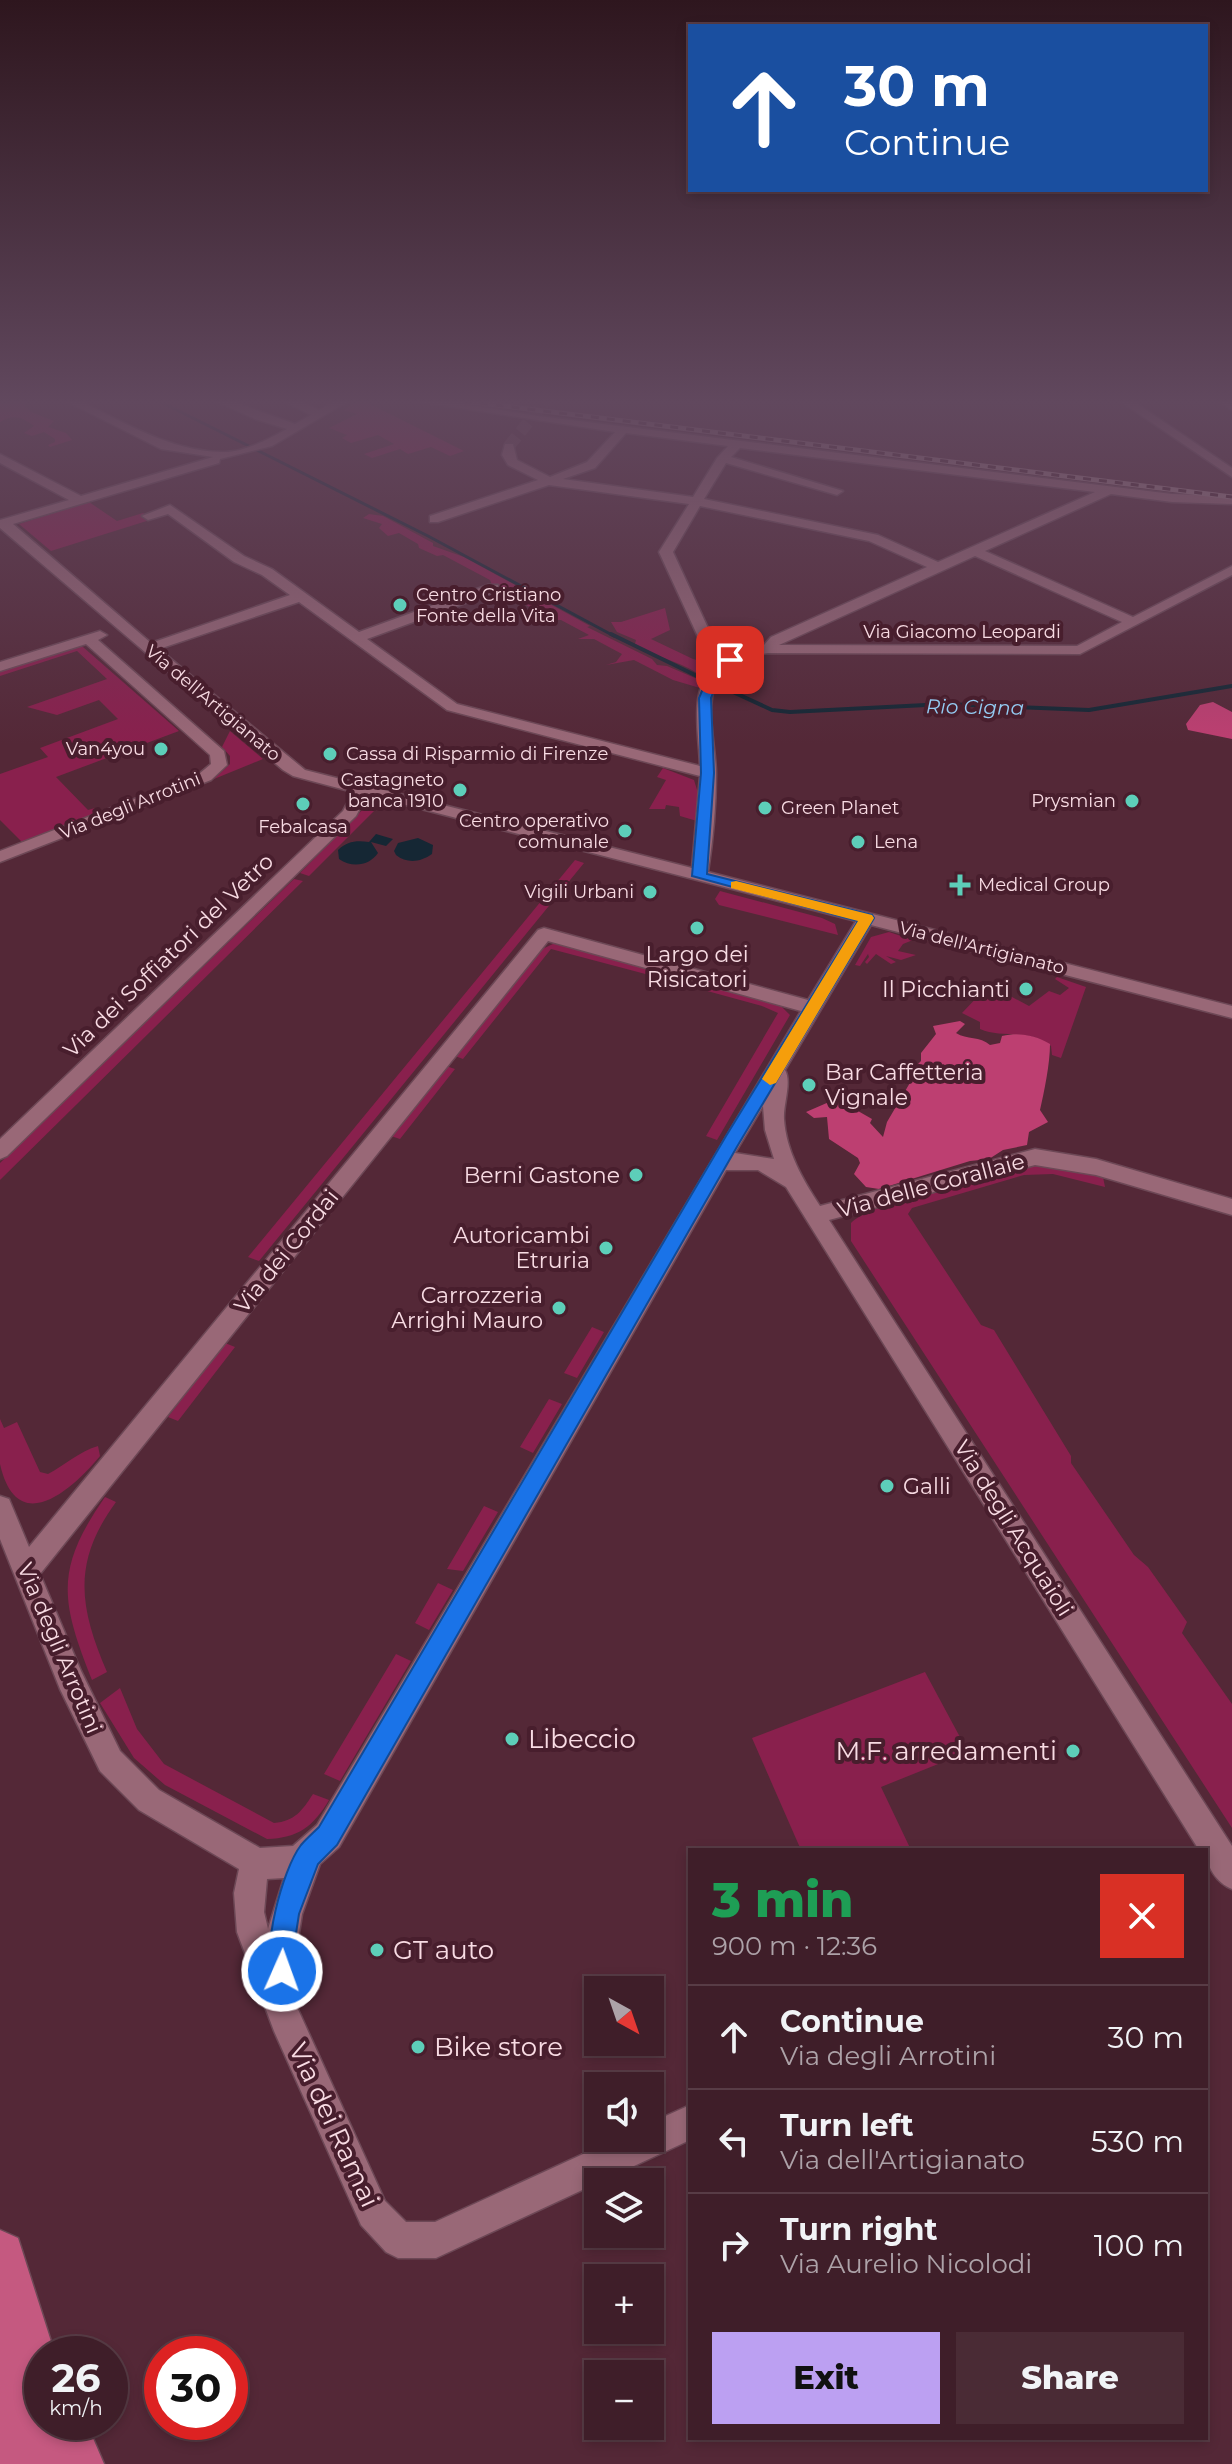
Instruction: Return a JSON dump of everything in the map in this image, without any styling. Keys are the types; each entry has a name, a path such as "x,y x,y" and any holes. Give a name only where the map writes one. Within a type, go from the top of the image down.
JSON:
{"highway":[{"path":"0,2256 24,2339"},
{"path":"18,2318 25,2336"},
{"path":"0,2375 24,2464"},
{"path":"52,2440 59,2464"},
{"path":"66,2440 76,2464"}],"street":[{"path":"2,526 38,514"},
{"path":"177,514 239,559 267,572 452,707 708,773"},
{"path":"434,519 449,514"},
{"path":"689,514 666,552 707,641 730,660"},
{"path":"755,514 873,538 938,567"},
{"path":"699,876 708,773 707,692 714,674 730,660 752,651 768,649 776,640 1056,514"},
{"name":"Via dell'Artigianato","path":"2,526 289,767 362,789 1232,1012"},
{"path":"975,551 1133,622"},
{"name":"Via Giacomo Leopardi","path":"768,649 1080,650 1232,570"},
{"path":"356,638 493,588"},
{"path":"149,648 299,597"},
{"path":"0,667 124,627"},
{"name":"Via degli Arrotini","path":"0,857 205,777 219,765 218,754 88,639"},
{"name":"Via dei Soffiatori del Vetro","path":"0,1151 350,813 362,789"},
{"path":"256,1862 271,1866 288,1864 308,1856 328,1836 720,1163 867,918"},
{"name":"Via dei Cordai","path":"28,1569 544,934 813,1008"},
{"name":"Via degli Acquaioli","path":"779,1065 772,1113 774,1135 786,1176 816,1215 1232,1874"},
{"name":"Via delle Corallaie","path":"816,1215 1035,1157 1096,1167 1224,1204"},
{"path":"720,1163 752,1159 786,1176"},
{"path":"1224,1204 1232,1222"},
{"name":"Via degli Arrotini","path":"0,1507 28,1569 70,1679 110,1761 149,1800 256,1862"},
{"name":"Via dei Ramai","path":"285,2020 281,1946 286,1914 308,1856"},
{"name":"Via dei Ramai","path":"256,1862 249,1893 249,1912 253,1932 285,2020 373,2213 398,2240 436,2240 688,2123"}],"shaded area":[{"path":"51,514 107,514 117,521 145,514 153,519 51,551 19,524"},
{"path":"369,514 383,516 433,543 433,546 464,557 590,626 587,627 652,659 657,665 667,666 702,681 700,688 673,680 634,660 606,665 616,662 622,654 594,639 578,639 589,635 561,620 547,620 536,610 507,595 499,585 492,585 490,580 443,555 437,556 419,548 418,544 399,533 388,536 379,528 382,524 363,518"},
{"path":"665,608 670,630 651,639 693,659 713,664 709,674 701,676 642,648 635,644 636,640 617,632 611,622 621,622"},
{"path":"83,647 179,731 56,777 88,810 95,808 97,813 22,842 0,820 0,774 48,757 40,748 118,719 99,700 57,715 27,707 107,679 77,651 0,676 0,671"},
{"path":"1213,702 1232,712 1232,739 1188,730 1186,724 1200,705"},
{"path":"230,731 263,759 214,779 230,764 230,756 222,747"},
{"path":"663,768 694,780 698,793 697,821 680,816 679,807 666,805 665,809 649,809 666,780 657,777"},
{"path":"378,800 381,804 309,876 300,873 371,801"},
{"path":"575,860 584,863 259,1261 248,1257"},
{"path":"294,879 303,881 0,1180 0,1163"},
{"path":"720,891 822,918 835,924 838,935 719,905 715,899"},
{"path":"889,932 913,940 903,944 898,951 916,955 901,960 886,956 896,962 891,964 876,954 867,964 868,954 860,966 855,965 871,937"},
{"path":"555,943 656,970 653,976 551,949 463,1059 455,1056 538,951"},
{"path":"672,973 778,1003 790,1015 717,1140 706,1136 778,1013 667,980"},
{"path":"1057,977 1086,987 1061,1058 1052,1055 1051,1046 1043,1041 1025,1035 980,1029 980,1022 962,1013 982,992 973,987 981,981 989,985 986,989 1001,998 1003,996 996,993 999,990 1029,1006 1049,991 1060,995 1069,988 1055,979"},
{"path":"960,1021 965,1024 956,1033 990,1045 1000,1043 1002,1036 1015,1034 1033,1036 1050,1044 1040,1110 1048,1122 1029,1132 1027,1145 1003,1150 989,1159 970,1161 879,1189 866,1187 854,1174 860,1163 858,1158 829,1139 827,1117 814,1118 806,1112 829,1102 852,1103 858,1111 872,1119 870,1123 883,1137 887,1122 911,1081 914,1068 921,1061 921,1053 936,1034 933,1026"},
{"path":"446,1066 455,1069 400,1139 391,1136"},
{"path":"1039,1165 1082,1170 1103,1177 1105,1187 1053,1174 1024,1175 912,1208 908,1214 981,1325 994,1330 1071,1456 1071,1463 1134,1555 1148,1567 1187,1622 1182,1633 1232,1704 1232,1828 851,1241 851,1223 883,1206 970,1180"},
{"path":"592,1327 604,1332 577,1378 564,1373"},
{"path":"225,1343 235,1347 178,1421 168,1417"},
{"path":"549,1399 562,1404 533,1453 520,1447"},
{"path":"0,1419 4,1428 17,1422 40,1472 48,1474 98,1446 100,1456 75,1482 46,1501 32,1503 19,1499 8,1487 0,1464"},
{"path":"105,1497 116,1502 92,1545 84,1585 90,1626 107,1672 92,1680 74,1628 68,1586 77,1545"},
{"path":"484,1506 498,1512 463,1571 447,1569"},
{"path":"438,1583 453,1590 429,1630 415,1623"},
{"path":"396,1654 411,1661 340,1781 324,1774"},
{"path":"925,1672 968,1752 881,1787 910,1848 800,1848 752,1738"},
{"path":"120,1688 137,1729 164,1764 274,1823 297,1814 313,1794 329,1800 304,1829 288,1836 267,1839 165,1785 134,1758 100,1703"}],"water":[{"path":"376,834 393,839 386,846 371,842 378,853 370,861 355,864 339,859 338,850 341,847 352,842 369,842"},
{"path":"418,838 433,845 432,854 414,861 396,855 394,851 398,843"}],"waterway":[{"name":"Rio Cigna","path":"384,514 614,636"},
{"name":"Rio Cigna","path":"611,634 703,679"},
{"name":"Rio Cigna","path":"720,686 772,710 790,712 945,704 1089,710 1232,686"}],"slow traffic":[{"path":"736,885 867,918 770,1079"}],"place":[{"name":"Centro Cristiano Fonte della Vita","path":"400,605"},
{"name":"Van4you","path":"161,749"},
{"name":"Cassa di Risparmio di Firenze","path":"330,754"},
{"name":"Castagneto banca 1910","path":"460,790"},
{"name":"Prysmian","path":"1132,801"},
{"name":"Febalcasa","path":"303,804"},
{"name":"Green Planet","path":"765,808"},
{"name":"Centro operativo comunale","path":"625,831"},
{"name":"Lena","path":"858,842"},
{"name":"Medical Group","path":"960,885"},
{"name":"Vigili Urbani","path":"650,892"},
{"name":"Largo dei Risicatori","path":"697,928"},
{"name":"Il Picchianti","path":"1026,989"},
{"name":"Bar Caffetteria Vignale","path":"809,1085"},
{"name":"Berni Gastone","path":"636,1175"},
{"name":"Autoricambi Etruria","path":"606,1248"},
{"name":"Carrozzeria Arrighi Mauro","path":"559,1308"},
{"name":"Galli","path":"887,1486"},
{"name":"Libeccio","path":"512,1739"},
{"name":"M.F. arredamenti","path":"1073,1751"},
{"name":"GT auto","path":"377,1950"},
{"name":"Bike store","path":"418,2047"}],"route":[{"path":"282,1971 281,1946 286,1914 308,1856 328,1836 732,1141 867,918 699,876 708,773 705,698 716,670 730,660"}]}
